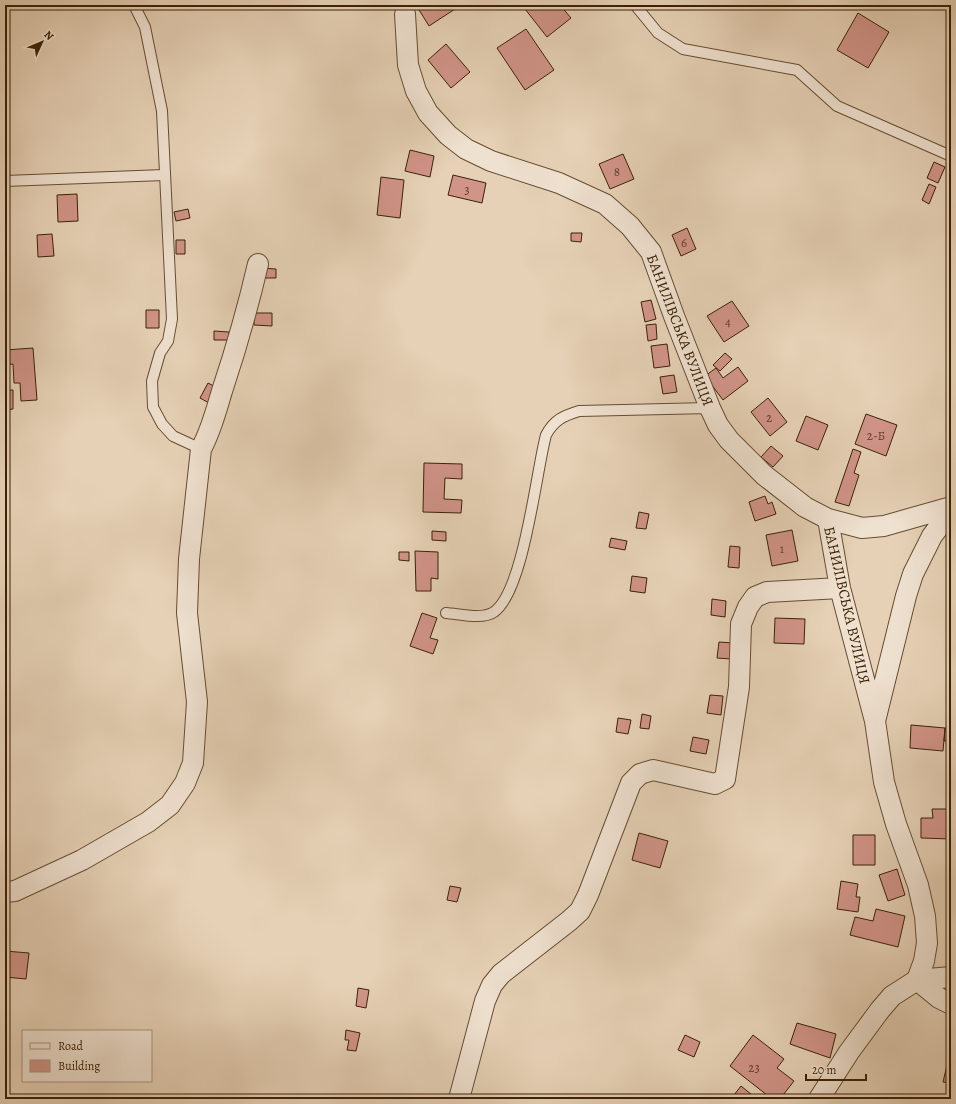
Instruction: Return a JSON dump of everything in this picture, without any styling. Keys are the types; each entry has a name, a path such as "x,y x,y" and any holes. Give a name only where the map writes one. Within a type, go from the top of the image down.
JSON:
{"street":[{"name":"БАНИЛІВСЬКА ВУЛИЦЯ","path":"405,14 408,65 416,91 428,113 448,135 466,149 491,160 559,183 605,204 630,226 651,252 710,408 718,425 730,440 764,475 805,507 828,519 840,588 875,721 884,782 896,824 918,885 925,916 927,943 924,961 917,980"},
{"path":"5,892 15,891 82,860 148,822 170,805 185,783 193,763 197,702 186,613 189,559 201,449 207,438 230,368 246,314 258,264"},
{"path":"828,519 862,528 884,526 951,507"},
{"path":"875,721 906,596 914,574 932,536 951,511"},
{"path":"458,1099 485,1001 492,985 501,974 580,911 588,895 631,782 640,774 653,770 715,784 725,779 739,687 741,624 748,607 755,598 767,592 840,588"},
{"path":"819,1099 850,1052 892,996 917,980 951,977"},
{"path":"917,980 939,998 951,1004"}],"lane":[{"path":"134,5 144,27 162,111 172,319 168,341 160,353 152,381 153,408 162,424 173,436 201,449"},
{"path":"635,5 658,33 683,49 797,70 837,106 951,156"},
{"path":"5,181 164,175"},
{"path":"446,613 485,616 494,612 503,603 512,583 530,518 546,435 551,425 562,416 578,411 710,408"}],"building":[{"path":"416,5 452,5 455,9 429,26"},
{"path":"529,5 560,5 571,18 547,37 525,9"},
{"path":"858,13 889,32 868,68 837,50"},
{"path":"526,29 554,70 525,90 497,48"},
{"path":"446,44 470,72 451,88 428,60"},
{"path":"410,150 434,156 430,177 405,171"},
{"path":"623,154 634,179 610,189 599,164"},
{"path":"934,162 945,167 938,183 927,178"},
{"path":"453,175 486,183 482,203 448,195"},
{"path":"381,177 404,180 400,218 377,215"},
{"path":"929,184 936,187 929,204 922,200"},
{"path":"77,194 78,221 58,222 57,195"},
{"path":"188,209 190,218 176,221 174,212"},
{"path":"687,228 696,249 681,256 672,235"},
{"path":"571,233 582,233 581,242 571,241"},
{"path":"52,234 54,256 38,257 37,235"},
{"path":"176,240 185,240 185,254 176,254"},
{"path":"260,268 276,269 276,278 260,278"},
{"path":"651,300 656,319 645,322 641,302"},
{"path":"732,301 749,326 724,342 707,316"},
{"path":"146,310 159,310 159,328 146,328"},
{"path":"254,313 272,313 272,326 254,325"},
{"path":"656,324 657,339 648,341 646,325"},
{"path":"214,331 229,332 229,340 214,340"},
{"path":"667,344 670,366 654,368 651,346"},
{"path":"33,348 37,400 21,401 20,383 14,383 13,364 5,365 5,350"},
{"path":"725,353 732,359 720,371 713,365"},
{"path":"738,367 748,381 723,400 705,376 716,368 723,378"},
{"path":"674,375 677,392 663,394 660,377"},
{"path":"208,383 218,388 209,403 200,398"},
{"path":"5,390 13,390 13,409 5,410"},
{"path":"768,398 787,422 770,436 751,412"},
{"path":"866,414 897,425 886,456 855,444"},
{"path":"806,416 828,425 818,450 796,441"},
{"path":"771,446 783,456 773,467 761,457"},
{"path":"853,449 861,452 854,473 859,475 849,506 835,502"},
{"path":"424,463 462,464 462,479 445,478 444,499 462,500 461,513 423,512"},
{"path":"765,496 768,504 772,502 776,514 755,521 749,502"},
{"path":"639,512 649,514 646,529 636,528"},
{"path":"792,530 798,561 772,566 766,535"},
{"path":"432,531 446,532 446,541 432,540"},
{"path":"611,538 627,541 625,550 609,547"},
{"path":"730,546 740,547 739,568 728,567"},
{"path":"415,551 438,552 438,579 431,578 431,591 416,591"},
{"path":"399,552 409,552 409,561 399,560"},
{"path":"632,576 647,578 645,593 630,591"},
{"path":"712,599 726,601 725,617 711,615"},
{"path":"422,613 437,618 430,638 438,640 433,654 410,646"},
{"path":"775,618 805,619 804,644 774,643"},
{"path":"719,642 733,643 731,659 717,658"},
{"path":"710,695 723,696 721,715 707,713"},
{"path":"642,714 651,716 649,729 640,728"},
{"path":"618,718 631,720 628,734 616,732"},
{"path":"911,725 945,728 943,751 910,748"},
{"path":"945,728 951,728 951,741 944,741"},
{"path":"693,737 709,740 706,754 690,751"},
{"path":"932,809 947,809 947,818 951,818 951,839 921,838 921,818 933,818"},
{"path":"639,833 668,841 660,868 632,860"},
{"path":"853,835 875,835 875,865 853,865"},
{"path":"897,869 905,895 888,901 879,875"},
{"path":"841,881 858,884 856,897 860,897 858,912 837,909"},
{"path":"450,886 461,888 457,902 447,900"},
{"path":"876,909 905,916 898,947 850,935 855,917 873,921"},
{"path":"5,951 29,953 26,979 5,977"},
{"path":"358,988 369,990 366,1008 356,1006"},
{"path":"797,1023 836,1034 830,1058 790,1044"},
{"path":"346,1030 360,1033 356,1051 347,1050 349,1040 345,1040"},
{"path":"685,1035 700,1042 694,1057 678,1050"},
{"path":"753,1035 784,1059 777,1068 794,1081 780,1099 772,1099 730,1066"},
{"path":"947,1065 951,1066 951,1083 943,1082"},
{"path":"741,1086 757,1099 726,1099 734,1095"}]}
